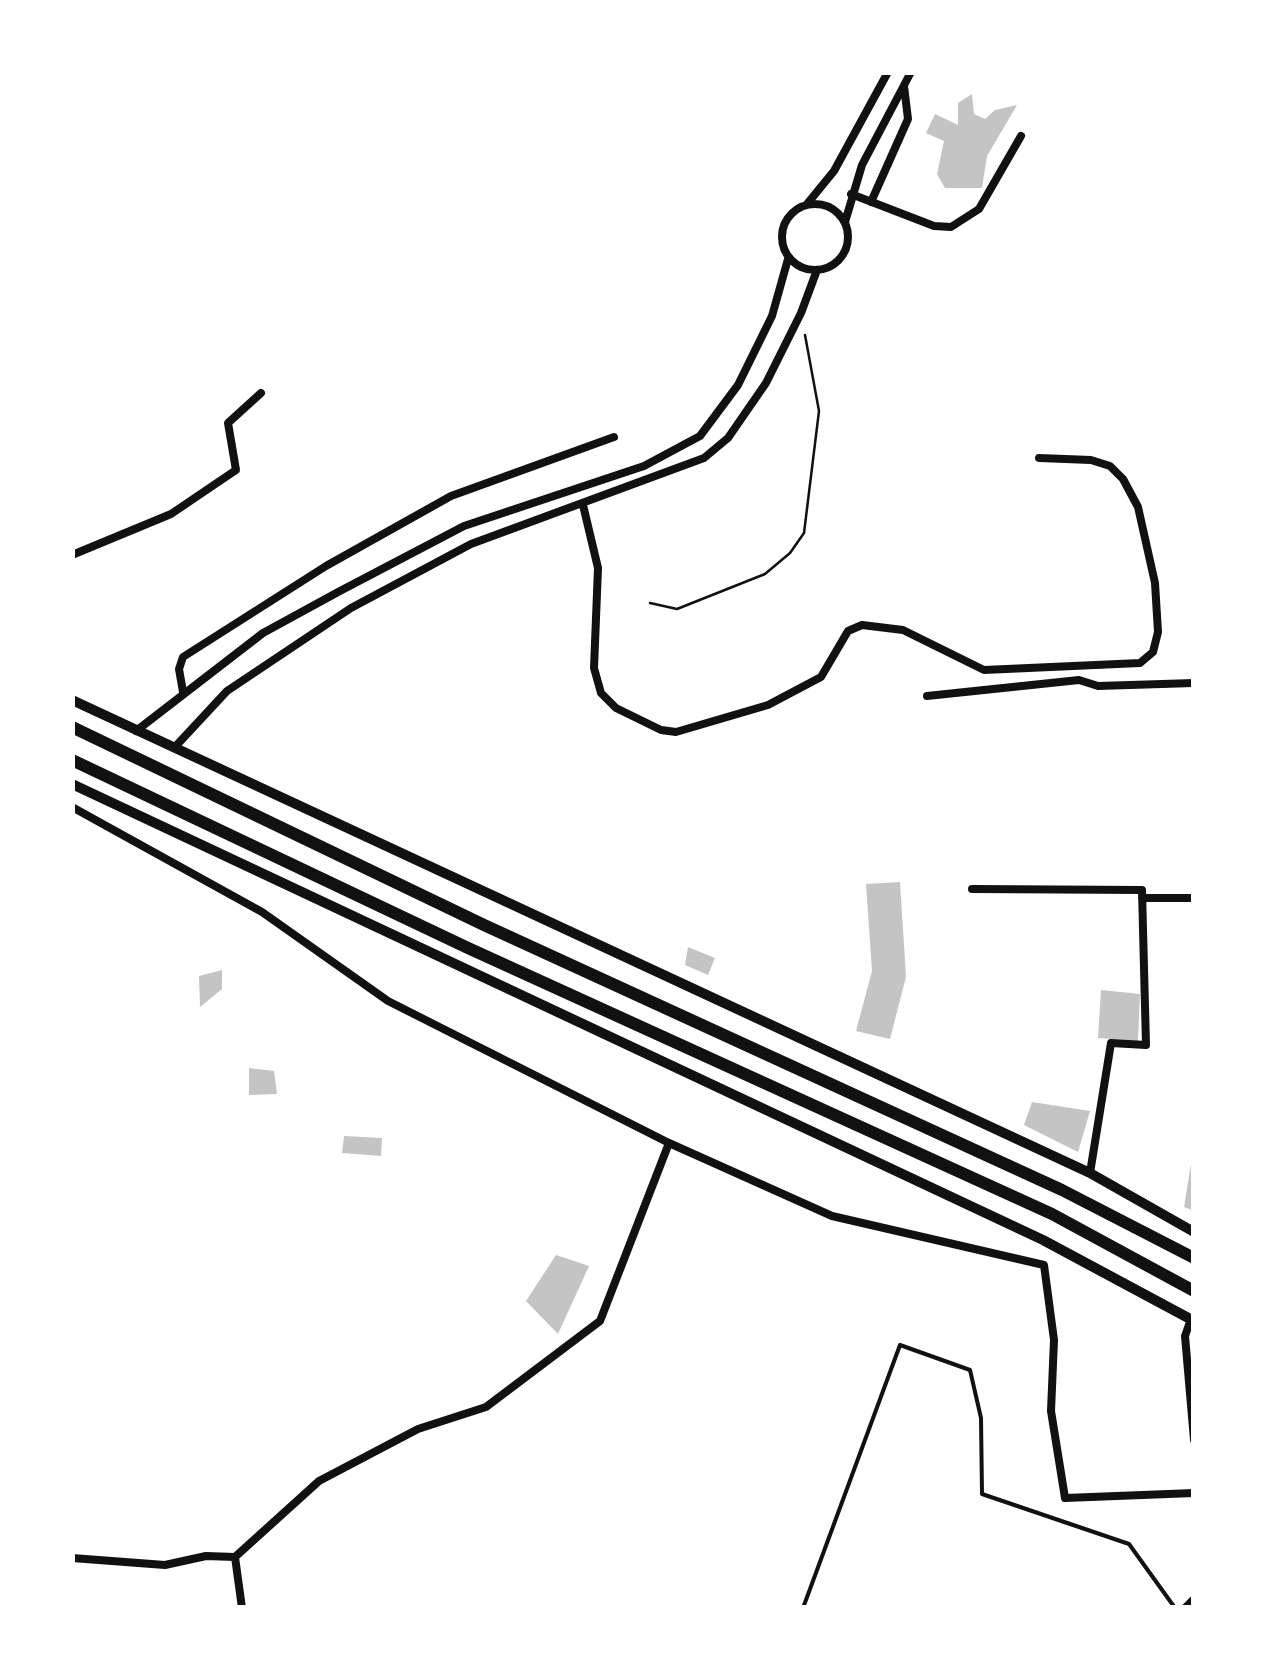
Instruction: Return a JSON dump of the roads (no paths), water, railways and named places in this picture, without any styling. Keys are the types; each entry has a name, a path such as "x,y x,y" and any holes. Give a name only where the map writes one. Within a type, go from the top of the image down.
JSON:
{"highway":[{"path":"72,728 484,924 1062,1190 1194,1258"},
{"path":"72,760 576,998 1052,1214 1194,1291"}],"street":[{"path":"807,204 834,171 888,72"},
{"path":"845,222 829,206 807,204 797,208 783,225 782,247 788,259 816,270 837,262 844,254 850,194 912,72"},
{"path":"871,202 908,119 904,86"},
{"path":"850,194 934,226 950,227 979,209 1020,136"},
{"path":"136,731 263,633 464,526 644,466 700,436 738,385 772,316 788,259"},
{"path":"174,748 227,690 351,608 471,544 704,458 728,438 766,383 801,314 816,270"},
{"path":"72,555 171,514 236,470 228,424 261,393"},
{"path":"183,692 179,668 184,657 326,566 452,496 614,438"},
{"path":"583,505 600,593 594,668 601,692 616,708 661,730 676,732 768,704 821,677 848,631 862,625 903,630 984,670 1140,664 1152,652 1158,632 1155,582 1138,507 1124,479 1110,466 1091,460 1038,458"},
{"path":"1007,670 1009,686"},
{"path":"927,696 1079,680 1098,686 1194,682"},
{"path":"72,700 1090,1173 1194,1232"},
{"path":"72,784 1044,1240 1192,1320 1186,1336 1194,1440"},
{"path":"72,806 262,912 388,1001 669,1143 832,1216 1044,1265 1054,1340 1051,1411 1064,1498 1194,1493"},
{"path":"972,889 1142,890 1146,1045 1111,1044 1090,1173"},
{"path":"1142,898 1194,898"},
{"path":"72,1558 165,1565 206,1556 234,1557 319,1481 418,1428 486,1407 600,1321 669,1143"},
{"path":"234,1557 242,1608"},
{"path":"1185,1608 1194,1599"}],"lane":[{"path":"803,1608 900,1345 970,1370 982,1418 982,1494 1130,1544 1175,1608"}]}
